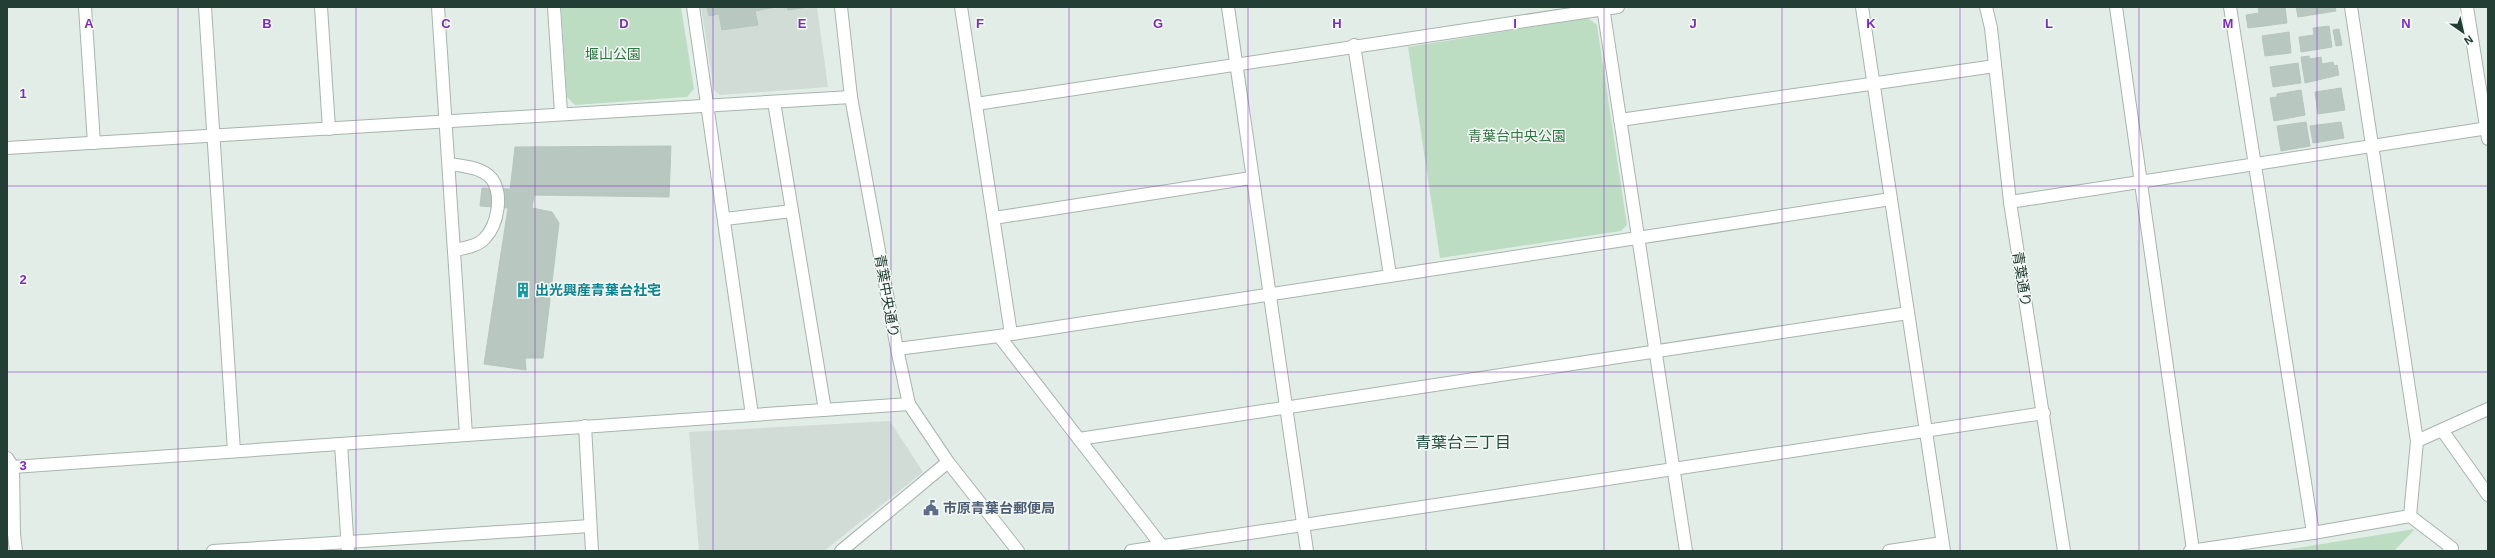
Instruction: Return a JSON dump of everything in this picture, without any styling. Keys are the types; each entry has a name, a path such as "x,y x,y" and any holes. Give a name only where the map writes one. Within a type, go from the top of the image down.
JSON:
{"street":[{"path":"85,7 94,143"},
{"path":"205,7 234,451"},
{"path":"322,7 329,129"},
{"path":"438,7 466,435"},
{"path":"554,7 561,113"},
{"path":"693,7 725,219 752,415"},
{"name":"青葉中央通り","path":"841,7 851,97 897,349 909,404 948,462 1018,551"},
{"path":"960,7 994,218 1005,335 1079,439 1164,548"},
{"path":"1228,7 1251,178 1307,551"},
{"path":"976,104 1354,45 1618,7"},
{"path":"1862,7 1943,547 1889,551"},
{"name":"青葉通り","path":"1986,7 1996,66 2010,202 2044,413 2064,551"},
{"path":"2116,7 2192,551 2312,533 2410,516 2452,548 2449,551"},
{"path":"2230,7 2312,533"},
{"path":"2351,7 2417,442 2410,516"},
{"path":"2010,202 2372,146 2487,131 2467,7"},
{"path":"1603,8 1686,551"},
{"path":"1354,45 1390,275"},
{"path":"1620,120 1996,66"},
{"path":"7,148 446,122 561,113 851,97"},
{"path":"774,102 825,410"},
{"path":"449,164 473,167 492,179 498,202 494,223 485,238 470,248 454,250"},
{"path":"994,218 1251,178"},
{"path":"897,349 1005,335 1390,275 1891,200"},
{"path":"725,219 792,211"},
{"path":"1079,439 1908,313"},
{"path":"16,551 10,462 234,451 909,404"},
{"path":"2417,442 2488,409"},
{"path":"1131,551 1164,548 1303,524 1673,471 2044,413"},
{"path":"585,426 592,551"},
{"path":"2442,430 2488,495"},
{"path":"341,444 348,546"},
{"path":"845,550 948,462"},
{"path":"214,551 348,546 590,526"}],"shaded area":[{"path":"701,7 817,7 828,87 720,95 714,90"},
{"path":"890,421 923,472 824,551 699,551 689,432"}],"green space":[{"name":"堰山公園","path":"561,7 681,7 694,89 687,97 575,105 567,97"},
{"name":"青葉台中央公園","path":"1588,18 1597,25 1627,225 1621,231 1440,258 1408,47"},
{"path":"2415,529 2394,551 2278,551"}],"building":[{"path":"707,7 776,7 755,11 758,25 722,30 719,14 709,16"},
{"path":"787,7 808,7 788,10"},
{"path":"2258,7 2285,7 2287,23 2248,28 2246,15 2259,13"},
{"path":"2296,7 2335,7 2336,11 2298,17"},
{"path":"2329,26 2332,47 2301,52 2299,37 2314,35 2313,28"},
{"path":"2339,29 2342,45 2336,46 2333,30"},
{"path":"2289,32 2291,53 2265,56 2262,36"},
{"path":"2309,56 2310,59 2321,57 2322,64 2333,62 2334,66 2337,65 2339,75 2305,83 2301,57"},
{"path":"2298,63 2301,83 2273,87 2270,67"},
{"path":"2341,88 2345,110 2318,114 2315,92"},
{"path":"2301,90 2305,115 2274,121 2270,98 2277,97 2277,94"},
{"path":"2306,122 2310,146 2281,151 2277,126"},
{"path":"2341,122 2344,138 2313,143 2310,126"},
{"name":"出光興産青葉台社宅","path":"671,146 669,197 534,195 532,208 552,212 559,223 543,358 525,358 526,370 484,364 508,208 515,147"},
{"path":"482,188 510,189 508,208 480,206"}],"place":[{"name":"出光興産青葉台社宅","path":"523,290"},
{"name":"市原青葉台郵便局","path":"931,508"}],"district":[{"name":"青葉台三丁目","path":"1463,442"}]}
